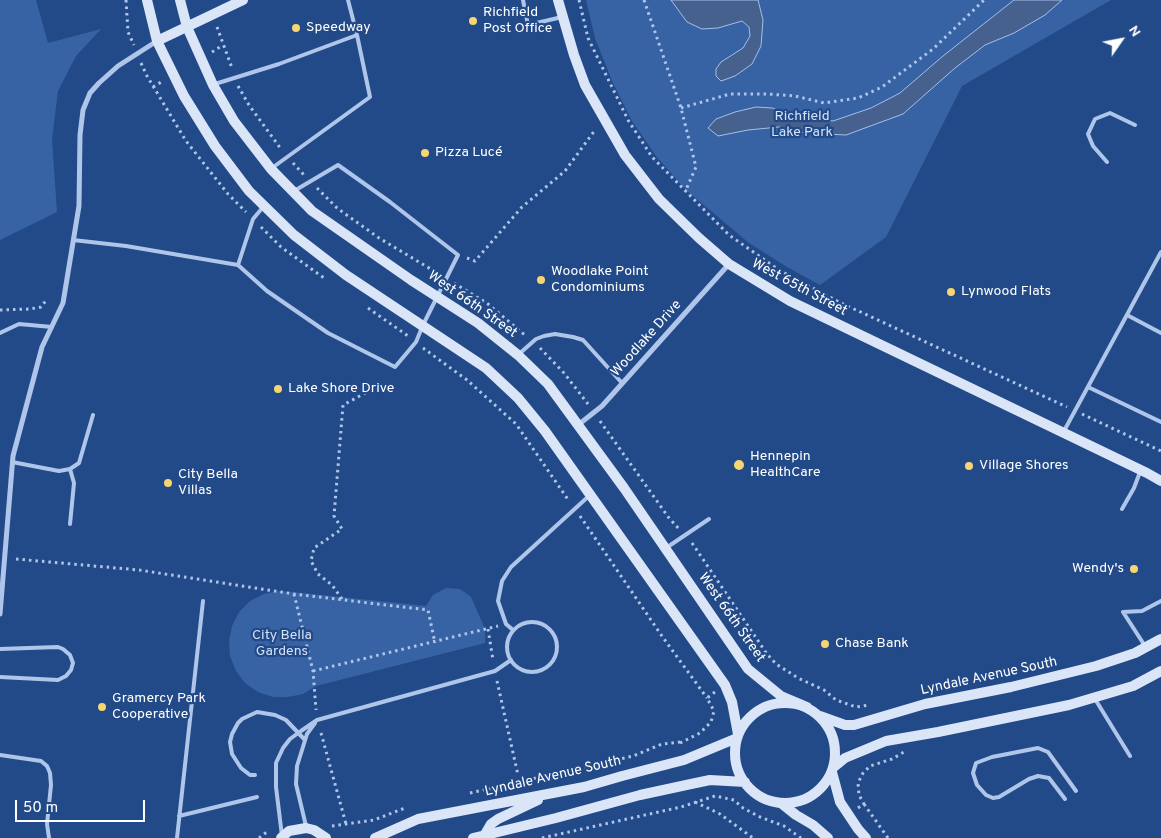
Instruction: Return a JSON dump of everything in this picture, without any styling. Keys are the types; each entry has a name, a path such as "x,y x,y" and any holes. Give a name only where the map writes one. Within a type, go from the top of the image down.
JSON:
{"main road":[{"path":"147,0 157,41 184,96 215,146 249,192 294,235 346,275 486,368 518,398 545,431 725,685 732,702 738,736"},
{"name":"West 66th Street","path":"180,0 187,27 213,84 234,121 292,192 312,211 478,323 518,355 548,384 666,548 748,668 781,696 807,707"},
{"path":"157,41 243,0"},
{"name":"West 65th Street","path":"558,0 574,55 586,85 625,155 660,199 699,238 730,264 790,301 1161,479"},
{"name":"Lyndale Avenue South","path":"820,716 854,725 925,704 1077,672 1135,653 1161,639"},
{"path":"833,770 845,758 886,740 938,732 1095,699 1133,686 1161,671"},
{"path":"791,702 807,707 820,716 829,727 836,753 833,770 827,782 811,796 797,802 781,803 767,800 755,793 745,782 736,766 735,748 738,736 747,720 760,709 775,703 791,702"},
{"name":"Lyndale Avenue South","path":"375,838 418,819 584,787 684,760 738,736"},
{"path":"833,770 840,802 866,838"},
{"path":"473,838 484,837 640,795 710,780 745,782"},
{"path":"484,837 491,824 498,818 558,792"},
{"path":"781,803 828,838"},
{"path":"282,837 298,829 306,828 314,830 326,838"}],"street":[{"path":"0,614 12,462 42,347 63,303 79,206 80,135 83,110 90,94 118,66 157,41"},
{"name":"Woodlake Drive","path":"578,425 602,406 730,264"}],"lane":[{"path":"271,168 370,97 348,0"},
{"path":"523,0 528,25 562,16"},
{"path":"213,84 279,64 357,35"},
{"path":"1107,162 1093,146 1088,134 1095,119 1110,113 1135,125"},
{"path":"73,240 126,246 238,265 267,290 328,333 395,366 416,342 422,325 458,255 390,202 338,165 292,192"},
{"path":"238,265 253,219 264,206"},
{"path":"1063,432 1161,252"},
{"path":"1127,315 1161,333"},
{"path":"0,333 19,324 52,327"},
{"path":"518,355 536,339 544,336 555,334 573,336 583,340 622,383"},
{"path":"1088,387 1161,422"},
{"path":"12,462 60,471 70,469 78,463 93,415"},
{"path":"70,469 74,483 70,524"},
{"path":"1122,509 1144,471"},
{"path":"513,630 506,624 498,601 502,581 510,567 590,495"},
{"path":"666,548 709,519"},
{"path":"176,838 203,601"},
{"path":"1146,647 1123,612 1142,611 1161,601"},
{"path":"535,622 549,629 554,636 556,652 553,660 541,670 532,672 524,670 511,660 507,645 513,630 527,623 535,622"},
{"path":"0,649 58,647 64,649 70,655 73,663 71,670 66,676 58,680 0,677"},
{"path":"282,837 276,787 276,763 283,748 297,733 317,720 495,671 511,660"},
{"path":"1095,699 1130,756"},
{"path":"255,775 250,775 241,768 232,754 230,742 238,723 249,715 264,712 275,715 286,720 305,740"},
{"path":"306,828 296,784 297,766 307,734 317,720"},
{"path":"1065,798 1050,778 1038,776 1029,779 999,797 993,798 986,795 978,785 973,773 976,762 1038,748 1048,752 1057,762 1076,791"},
{"path":"0,755 41,761 47,766 51,785 47,824 49,838"},
{"path":"179,816 257,797"}],"path":[{"path":"126,0 128,32"},
{"path":"579,0 588,38 628,120 652,157 728,235 779,270 841,303 1161,451"},
{"path":"644,0 681,108 696,167 685,192"},
{"path":"681,108 730,94 786,95 824,103 858,98 882,87 933,49 984,0"},
{"path":"147,76 186,141 228,194 281,247 330,281"},
{"path":"458,255 475,261 522,207 565,171 595,130"},
{"path":"0,310 41,307 47,299"},
{"path":"362,304 467,380 516,424 664,640 708,698 714,711 711,722 700,733 680,742 662,744 633,756 464,795"},
{"path":"342,600 332,585 318,574 310,561 314,548 342,529 334,516 343,405 369,391"},
{"path":"4,558 139,570 342,600 428,610 435,643"},
{"path":"313,671 435,643 506,624"},
{"path":"488,629 495,671 518,774"},
{"path":"760,660 767,654 776,664 798,678 824,690 836,700 856,707 874,704"},
{"path":"708,698 715,692"},
{"path":"680,742 682,751"},
{"path":"888,838 859,795 858,784 863,773 870,766 892,759"},
{"path":"542,838 681,807 715,796 734,800 743,808 784,826 801,838"},
{"path":"695,802 720,814 753,838"},
{"path":"857,809 864,804"},
{"path":"327,827 374,820 408,808"},
{"path":"259,838 267,833 269,828"}],"green space":[{"path":"0,0 36,0 48,43 101,29 76,56 58,91 52,139 57,212 0,240"},
{"name":"Richfield Lake Park","path":"586,0 1111,0 962,86 886,237 820,285 749,243 686,190 656,156 632,121 613,83 595,38"},
{"name":"City Bella Gardens","path":"446,588 460,589 471,597 485,629 485,643 316,686 303,694 288,697 273,697 258,692 245,683 236,671 230,656 229,641 232,626 239,612 250,601 264,594 278,591 293,592 426,606 433,595"}],"shaded area":[{"path":"671,0 758,0 763,20 761,46 752,64 735,76 721,81 716,76 716,69 721,62 743,48 750,36 749,27 742,21 718,28 702,29 687,22"},
{"path":"1014,0 1062,0 1045,15 1014,33 985,45 955,68 903,114 846,135 805,133 779,127 748,130 718,136 708,128 716,119 756,107 772,108 794,116 833,121 871,108 900,93"}],"place":[{"name":"Richfield Post Office","path":"473,21"},
{"name":"Speedway","path":"296,28"},
{"name":"Pizza Lucé","path":"425,153"},
{"name":"Woodlake Point Condominiums","path":"541,280"},
{"name":"Lynwood Flats","path":"951,292"},
{"name":"Lake Shore Drive","path":"278,389"},
{"name":"Hennepin HealthCare","path":"739,465"},
{"name":"Village Shores","path":"969,466"},
{"name":"City Bella Villas","path":"168,483"},
{"name":"Wendy's","path":"1134,569"},
{"name":"Chase Bank","path":"825,644"},
{"name":"Gramercy Park Cooperative","path":"102,707"}]}
